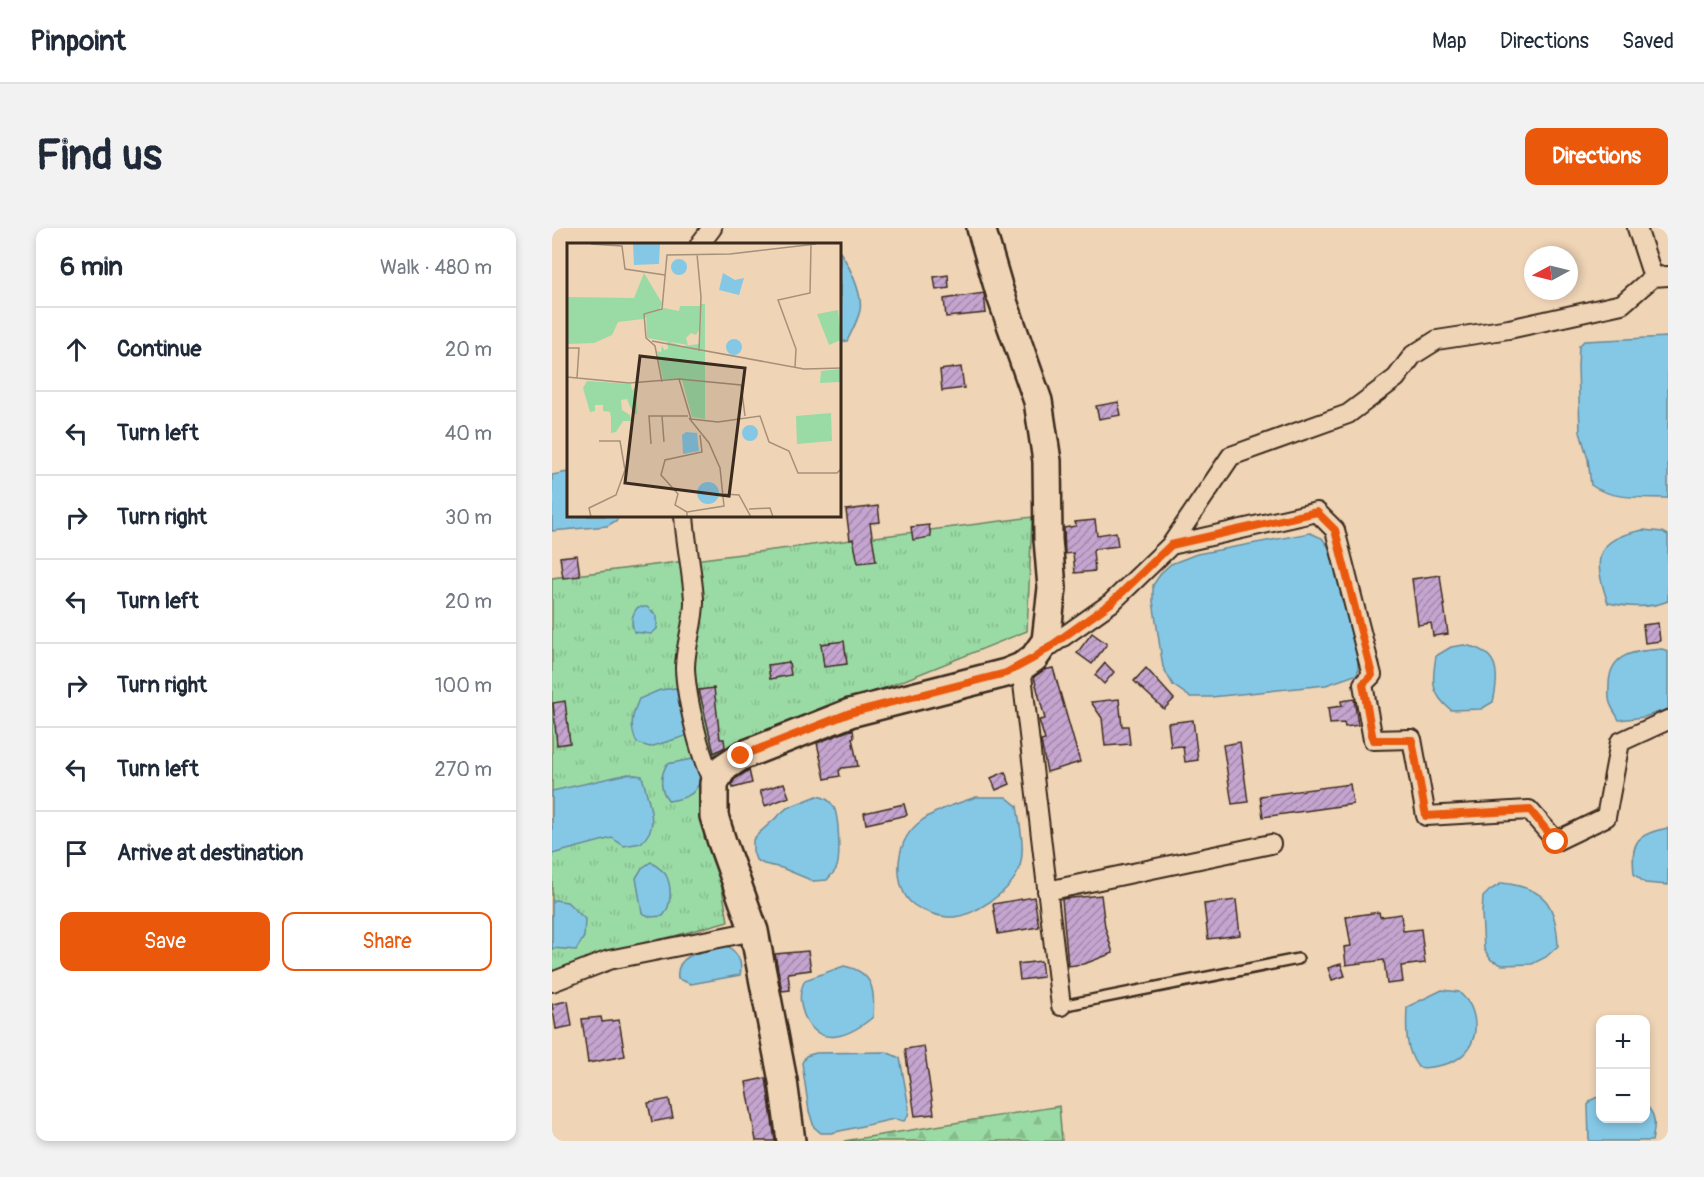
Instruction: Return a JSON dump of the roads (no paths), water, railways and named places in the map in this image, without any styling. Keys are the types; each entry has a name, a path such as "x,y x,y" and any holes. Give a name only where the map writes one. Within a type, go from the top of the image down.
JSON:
{"street":[{"path":"701,243 712,228"},
{"path":"981,228 1000,293 1038,401 1047,461 1048,539 1052,588 1046,641 1027,663 1047,891 1061,1006"},
{"path":"714,783 723,768 741,756 850,713 1006,673 1027,663 1111,603 1171,545 1231,456 1348,414 1396,378 1413,355 1437,340 1509,329 1622,304 1660,276 1637,228"},
{"path":"1171,545 1317,512 1335,530 1372,675 1363,684 1373,740 1412,740 1426,816 1530,810 1556,842 1606,817 1620,742 1668,720"},
{"path":"684,518 694,600 685,667 690,708 706,769 714,783 714,816 754,931 783,1080 791,1141"},
{"path":"1047,891 1271,844"},
{"path":"552,982 609,960 754,931"}],"lane":[{"path":"1061,1006 1298,960"}],"water":[{"path":"842,255 854,280 860,303 858,318 847,341 842,342"},
{"path":"1668,337 1668,498 1628,497 1599,490 1591,485 1588,459 1580,432 1579,346 1584,341"},
{"path":"567,472 567,518 618,518 617,520 607,526 552,531 552,475"},
{"path":"1643,530 1663,532 1668,535 1668,601 1638,606 1608,603 1600,574 1601,554 1614,539"},
{"path":"1310,533 1322,538 1333,553 1358,661 1358,674 1326,685 1211,697 1190,697 1173,685 1163,667 1153,601 1153,585 1162,572 1171,564 1197,554"},
{"path":"638,607 647,607 657,616 657,629 651,634 634,632 632,619"},
{"path":"1464,645 1484,652 1494,664 1496,681 1493,702 1481,709 1451,710 1439,698 1434,686 1436,656 1451,647"},
{"path":"1662,649 1668,651 1668,709 1644,717 1619,720 1609,698 1610,673 1614,665 1626,655"},
{"path":"675,688 686,693 689,735 650,747 637,743 632,721 639,699 660,690"},
{"path":"692,759 704,773 698,786 688,796 669,801 663,792 662,783 667,764"},
{"path":"628,774 642,776 649,804 652,826 642,842 624,846 612,838 552,854 552,791"},
{"path":"817,796 826,799 831,804 838,827 838,864 827,880 813,881 756,860 753,840 758,834 787,808"},
{"path":"976,797 1006,797 1017,806 1022,858 1017,874 990,902 971,912 949,917 923,910 911,902 902,887 899,873 904,842 911,830 921,821 946,808"},
{"path":"1668,828 1668,885 1645,883 1634,874 1635,847 1648,833"},
{"path":"651,862 665,873 668,880 670,896 663,916 651,917 642,913 636,878 642,868"},
{"path":"1502,883 1529,889 1545,900 1551,908 1558,946 1546,957 1532,964 1502,965 1491,960 1484,949 1483,897"},
{"path":"552,901 567,902 585,919 584,937 576,950 552,948"},
{"path":"728,946 739,959 740,975 691,984 678,979 681,963 687,958 703,951"},
{"path":"844,966 854,969 867,978 873,991 873,1017 855,1030 836,1036 826,1036 810,1026 804,1015 801,1001 802,989 805,980"},
{"path":"1442,990 1459,992 1469,1003 1474,1017 1474,1036 1466,1051 1452,1062 1430,1068 1418,1067 1409,1046 1407,1007"},
{"path":"886,1052 900,1058 909,1108 908,1116 904,1121 894,1119 831,1133 821,1133 814,1127 809,1111 802,1063 806,1056 816,1053"},
{"path":"1596,1098 1596,1123 1650,1123 1650,1110 1654,1122 1652,1141 1589,1141 1588,1105"}]}
